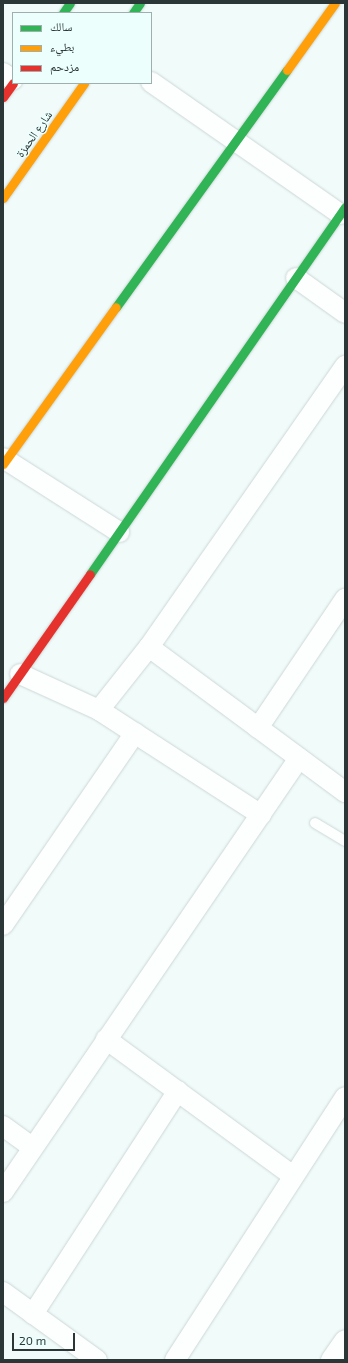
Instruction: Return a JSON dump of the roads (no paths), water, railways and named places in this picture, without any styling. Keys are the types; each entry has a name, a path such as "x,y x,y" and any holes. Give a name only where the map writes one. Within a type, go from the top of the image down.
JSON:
{"street":[{"path":"64,12 70,3"},
{"path":"134,12 140,3"},
{"path":"119,532 4,460 237,141 335,3"},
{"path":"3,73 12,81"},
{"path":"3,698 343,211 152,83"},
{"path":"3,97 12,84"},
{"name":"شارع الحمزة","path":"3,198 83,84"},
{"path":"296,278 345,313"},
{"path":"99,710 149,647 345,366"},
{"path":"258,728 345,599"},
{"path":"149,647 345,792"},
{"path":"20,674 99,710 260,815"},
{"path":"3,925 135,734"},
{"path":"3,1192 32,1147 299,758"},
{"path":"106,1039 292,1175"},
{"path":"33,1314 178,1091"},
{"path":"175,1360 292,1175 338,1122 345,1098"},
{"path":"3,1126 32,1147"},
{"path":"3,1292 97,1360"},
{"path":"331,1360 345,1340"}],"lane":[{"path":"315,823 345,841"}]}
